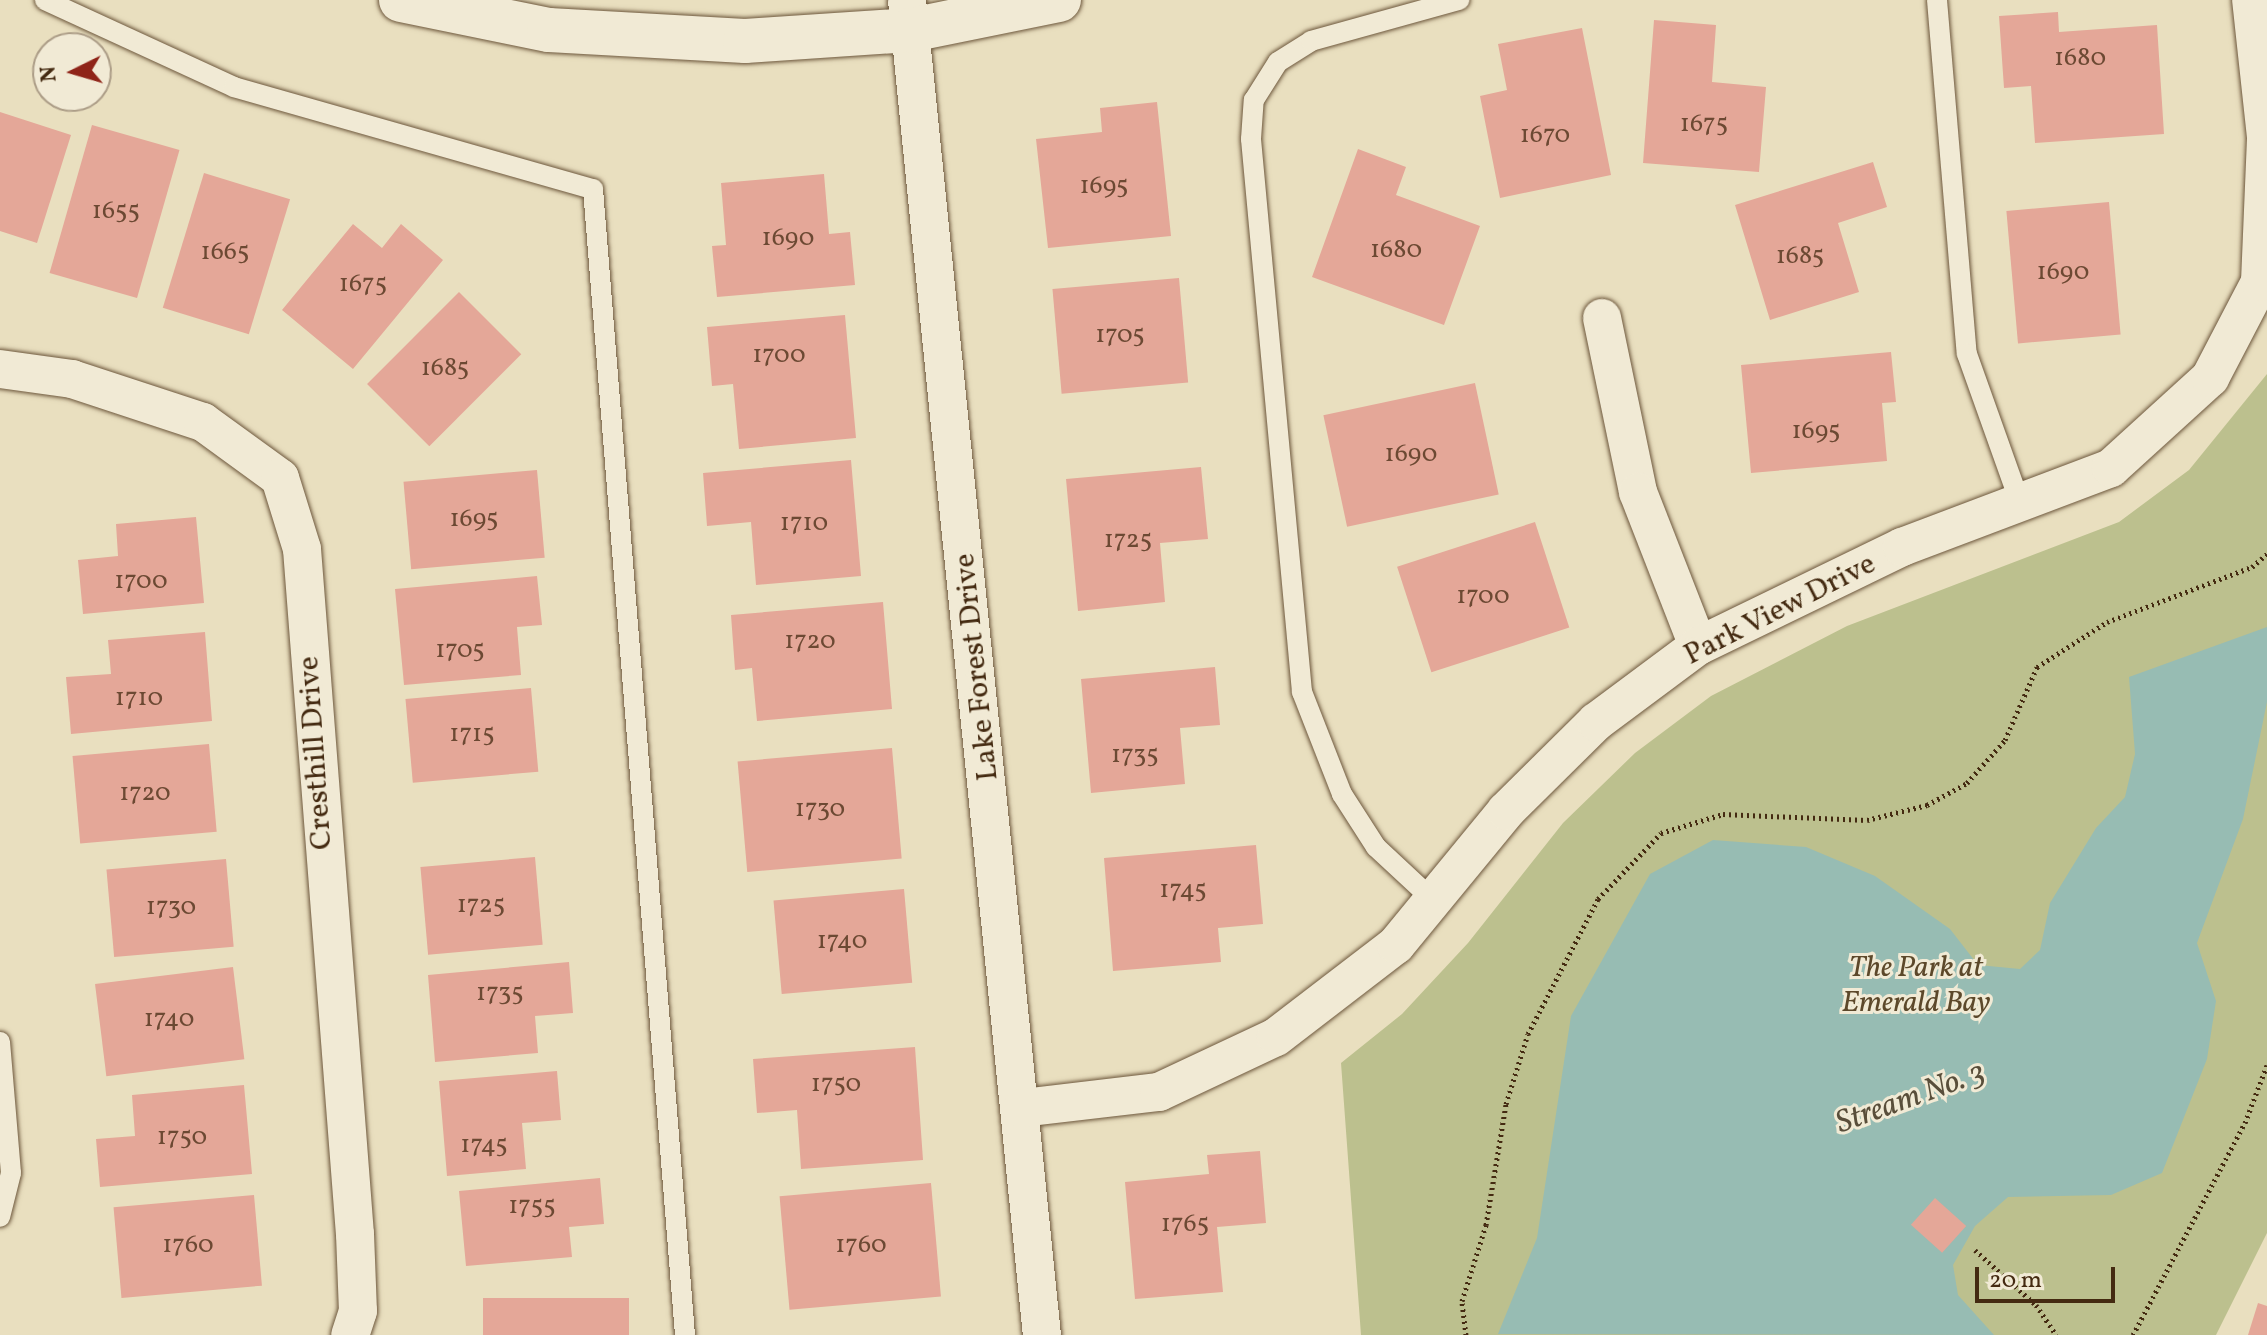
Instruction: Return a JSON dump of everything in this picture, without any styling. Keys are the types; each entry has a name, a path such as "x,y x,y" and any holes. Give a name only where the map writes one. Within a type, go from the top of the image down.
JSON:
{"main road":[{"path":"401,0 490,20 607,36 782,40 909,15 1059,0"}],"street":[{"name":"Park View Drive","path":"1022,1108 1159,1092 1276,1037 1396,945 1506,811 1596,722 1698,646 1902,547 2111,468 2210,378 2260,282 2266,137 2251,0"},
{"name":"Lake Forest Drive","path":"909,15 1022,1108 1042,1335"},
{"path":"1602,318 1638,492 1698,646"},
{"name":"Cresthill Drive","path":"0,369 72,379 203,422 280,478 302,549 355,1234 358,1311 350,1335"}],"lane":[{"path":"45,0 234,87 593,189 685,1335"},
{"path":"1433,900 1376,847 1342,794 1320,751 1302,692 1251,139 1254,100 1278,62 1311,41 1459,0"},
{"path":"1937,0 1967,354 2020,503"},
{"path":"0,1042 11,1173 0,1217"}],"path":[{"path":"1466,1335 1462,1301 1486,1225 1506,1104 1528,1034 1598,899 1661,833 1723,814 1867,820 1927,805 1967,783 2005,740 2037,667 2107,622 2252,567 2267,554"},
{"path":"2133,1335 2245,1123 2267,1065"},
{"path":"1975,1250 2036,1305 2056,1335"}],"green space":[{"name":"The Park at Emerald Bay","path":"2267,374 2267,1233 2216,1335 1361,1335 1341,1063 1402,1014 1468,943 1563,823 1635,753 1711,696 1847,626 2119,522 2189,470"}],"water":[{"name":"Stream No. 3","path":"2267,627 2267,702 2243,819 2197,943 2216,1001 2207,1059 2162,1173 2111,1195 2008,1197 1975,1226 1953,1265 1958,1295 1994,1335 1498,1334 1537,1238 1571,1016 1650,874 1713,840 1806,847 1875,876 1950,929 1978,965 2020,969 2040,950 2050,903 2096,828 2125,797 2135,754 2129,677"}],"building":[{"path":"2058,12 2059,32 2157,25 2164,134 2035,143 2031,86 2004,88 1999,16"},
{"path":"1654,20 1716,25 1712,82 1766,87 1759,172 1643,163"},
{"path":"1582,28 1611,175 1500,198 1480,96 1507,90 1498,44"},
{"path":"1157,102 1171,236 1048,248 1036,139 1102,132 1100,108"},
{"path":"0,112 71,135 37,243 0,231"},
{"path":"92,125 179,150 137,298 50,273"},
{"path":"1358,149 1406,167 1396,195 1480,226 1444,325 1312,277"},
{"path":"1873,162 1887,207 1838,223 1859,292 1770,320 1735,205"},
{"path":"204,173 290,199 249,334 163,308"},
{"path":"824,174 829,234 850,232 855,285 717,297 712,246 726,245 721,183"},
{"path":"2109,202 2121,334 2018,343 2006,211"},
{"path":"353,224 382,248 401,224 443,260 353,369 282,310"},
{"path":"1179,278 1188,383 1062,394 1052,289"},
{"path":"459,292 521,354 429,446 367,384"},
{"path":"845,315 856,438 739,449 733,384 712,386 707,327"},
{"path":"1891,352 1896,402 1882,403 1887,461 1751,473 1741,365"},
{"path":"1475,383 1499,495 1347,527 1323,415"},
{"path":"851,460 861,576 756,585 751,522 707,526 703,473"},
{"path":"1201,467 1208,539 1160,543 1165,602 1078,611 1066,479"},
{"path":"537,470 545,558 411,569 404,482"},
{"path":"196,517 204,603 83,614 78,560 118,556 116,524"},
{"path":"1535,522 1569,628 1431,672 1397,567"},
{"path":"537,576 542,625 517,627 521,675 404,685 395,589"},
{"path":"883,602 892,709 757,721 752,668 735,670 731,615"},
{"path":"205,632 212,721 71,734 66,677 111,674 108,640"},
{"path":"1215,667 1220,725 1180,728 1185,784 1091,793 1081,679"},
{"path":"531,688 538,772 413,783 405,699"},
{"path":"209,744 217,832 80,844 73,756"},
{"path":"892,748 902,859 747,872 738,762"},
{"path":"1256,845 1263,924 1218,928 1221,962 1113,971 1104,858"},
{"path":"535,857 543,945 428,955 420,867"},
{"path":"226,859 234,947 114,957 106,869"},
{"path":"904,889 912,983 782,994 773,900"},
{"path":"569,962 573,1013 535,1016 538,1053 435,1062 428,975"},
{"path":"233,967 244,1059 106,1076 95,984"},
{"path":"915,1047 923,1160 801,1169 797,1110 757,1113 753,1059"},
{"path":"557,1071 561,1120 522,1123 526,1169 447,1176 439,1081"},
{"path":"244,1085 252,1174 100,1187 96,1139 135,1136 132,1095"},
{"path":"1260,1151 1266,1223 1217,1227 1223,1292 1135,1299 1125,1182 1209,1174 1207,1155"},
{"path":"600,1178 604,1224 569,1227 572,1257 466,1266 459,1191"},
{"path":"931,1183 941,1297 790,1310 780,1196"},
{"path":"254,1195 262,1286 121,1298 114,1207"},
{"path":"1935,1198 1966,1226 1942,1253 1911,1225"},
{"path":"483,1298 629,1298 629,1335 483,1335"},
{"path":"2258,1303 2267,1306 2267,1335 2248,1335"}]}
